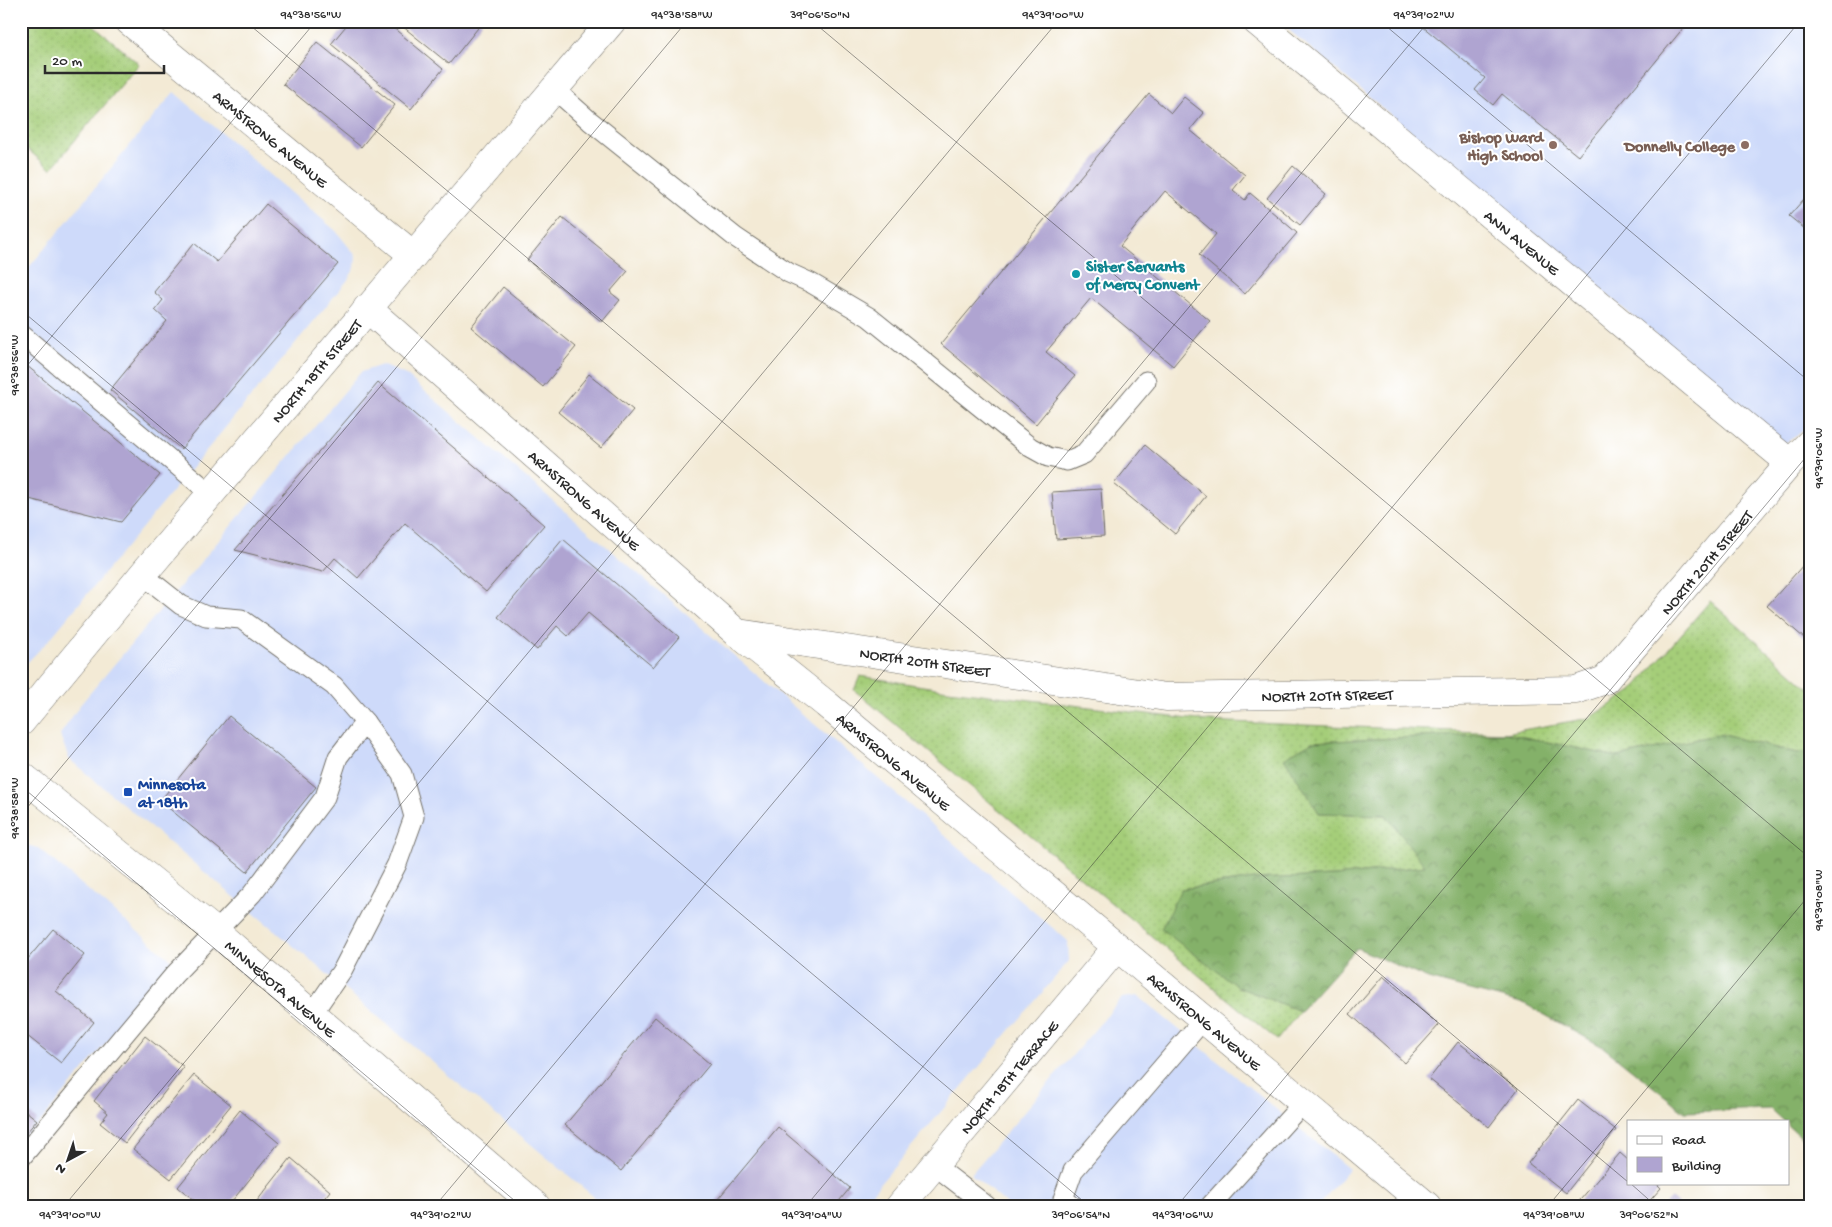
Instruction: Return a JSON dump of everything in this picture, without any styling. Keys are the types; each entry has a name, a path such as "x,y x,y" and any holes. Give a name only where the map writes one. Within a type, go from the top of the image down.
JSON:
{"street":[{"name":"ARMSTRONG AVENUE","path":"129,21 413,255"},
{"name":"NORTH 18TH STREET","path":"21,722 142,575 612,21"},
{"name":"ANN AVENUE","path":"1256,21 1790,464"},
{"name":"ARMSTRONG AVENUE","path":"368,308 737,633 826,704 1427,1206"},
{"name":"NORTH 20TH STREET","path":"737,633 1166,697 1576,690 1605,680 1811,442"},
{"name":"MINNESOTA AVENUE","path":"21,774 216,932 536,1206"},
{"name":"NORTH 18TH TERRACE","path":"900,1206 1116,948"}],"lane":[{"path":"554,90 736,237 790,273 870,317 1030,447 1048,457 1067,460 1084,454 1146,381"},
{"path":"21,334 211,494"},
{"path":"142,575 181,605 206,616 241,619 334,686 365,722 402,774 414,817 397,864 343,969 312,1014"},
{"path":"21,1158 174,975 252,894 326,798 338,757 365,722"},
{"path":"1063,1204 1073,1171 1203,1020"},
{"path":"1210,1206 1303,1102"},
{"path":"934,1165 987,1206"}],"shaded area":[{"path":"1278,21 1811,21 1811,420 1798,435 1785,443"},
{"path":"174,92 336,231 356,256 355,268 347,281 49,640 21,669 21,277"},
{"path":"382,365 406,375 1068,941 1069,961 861,1206 605,1206 69,759 60,735 80,705 361,372"},
{"path":"21,844 38,848 174,962 21,1145"},
{"path":"1138,996 1349,1169 1318,1206 1009,1206 971,1174 1122,998"}],"green space":[{"path":"21,21 89,21 139,64 51,169 21,144"},
{"path":"1710,601 1811,690 1811,752 1797,753 1719,734 1618,757 1505,733 1590,718 1632,691"},
{"path":"860,676 948,690 1206,721 1505,733 1311,742 1319,813 1386,815 1426,866 1335,876 1254,879 1181,889 1238,987 1300,1011 1277,1040 854,690"},
{"path":"1505,733 1618,757 1719,734 1796,753 1811,752 1811,1146 1790,1127 1790,1120 1782,1120 1770,1109 1685,1112 1603,1047 1525,1004 1428,979 1357,948 1300,1011 1238,987 1161,929 1181,889 1254,879 1335,876 1425,866 1386,815 1319,813 1284,758 1312,742"}],"building":[{"path":"350,21 385,21 443,69 411,109 331,44"},
{"path":"396,21 480,21 482,23 449,64"},
{"name":"Bishop Ward High School","path":"1416,21 1689,21 1578,156 1502,94 1493,105 1475,90 1485,78"},
{"path":"317,42 395,105 361,147 283,84"},
{"name":"Sister Servants of Mercy Convent","path":"1149,94 1171,113 1184,97 1204,113 1190,130 1245,175 1233,190 1245,200 1250,193 1297,233 1245,294 1199,255 1216,234 1165,191 1120,246 1210,321 1173,366 1091,298 1046,352 1075,376 1036,424 941,344"},
{"path":"1293,166 1326,194 1300,225 1267,198"},
{"path":"1811,191 1811,234 1789,216"},
{"path":"266,204 338,264 181,449 110,390 167,321 155,310 163,300 154,292 194,243 217,262"},
{"path":"562,217 628,271 610,292 620,300 602,322 527,260"},
{"path":"503,287 576,347 543,387 471,327"},
{"path":"21,361 160,475 121,522 21,497"},
{"path":"589,374 633,410 601,448 558,412"},
{"path":"378,383 544,525 486,592 405,523 358,578 335,558 323,572 235,550"},
{"path":"1145,445 1206,496 1175,534 1114,484"},
{"path":"1101,489 1104,536 1056,539 1052,492"},
{"path":"563,539 679,637 653,667 588,613 568,636 557,626 537,650 498,617"},
{"path":"1804,564 1811,570 1811,644 1767,606"},
{"path":"229,716 316,787 247,872 160,801"},
{"path":"53,929 85,955 56,991 94,1022 61,1063 21,1031 21,967"},
{"path":"1383,976 1439,1025 1405,1063 1350,1014"},
{"path":"655,1017 710,1064 621,1171 565,1125"},
{"path":"145,1036 184,1067 125,1143 100,1123 108,1113 94,1101"},
{"path":"1458,1042 1518,1089 1489,1127 1429,1079"},
{"path":"194,1075 231,1105 171,1179 133,1149"},
{"path":"1578,1100 1616,1130 1566,1193 1528,1163"},
{"path":"21,1107 37,1120 21,1139"},
{"path":"240,1110 279,1143 228,1206 201,1206 178,1187"},
{"path":"778,1127 850,1188 835,1206 712,1206"},
{"path":"1620,1153 1627,1159 1627,1184 1657,1184 1661,1188 1645,1206 1575,1206"},
{"path":"291,1158 330,1191 318,1206 253,1206"},
{"path":"1671,1198 1680,1206 1663,1206"}],"place":[{"name":"Bishop Ward High School","path":"1553,145"},
{"name":"Donnelly College","path":"1745,145"},
{"name":"Sister Servants of Mercy Convent","path":"1076,274"},
{"name":"Minnesota at 18th","path":"128,792"}]}
